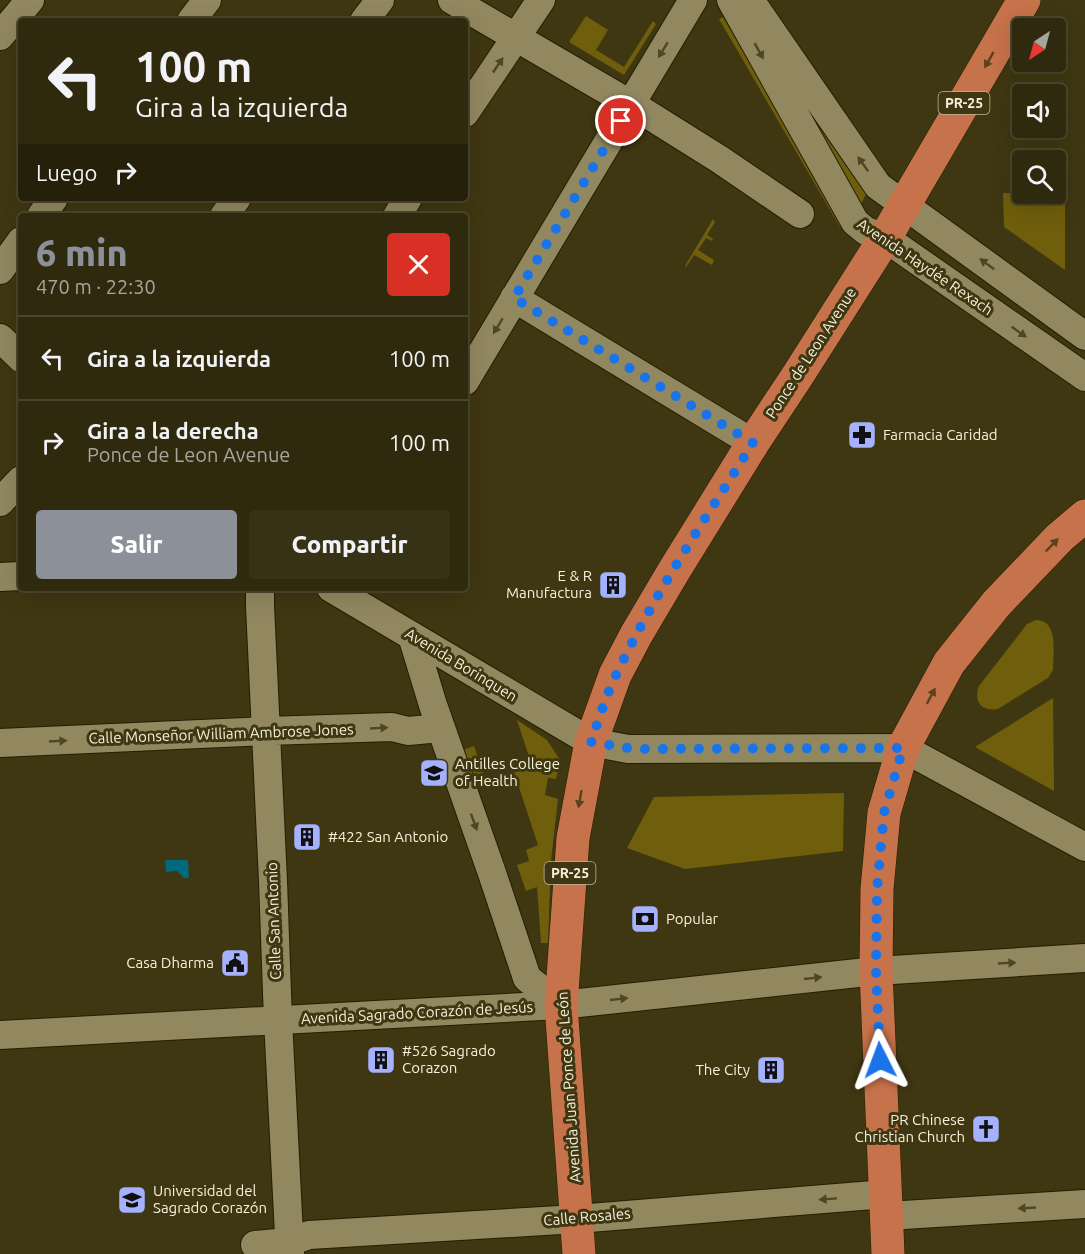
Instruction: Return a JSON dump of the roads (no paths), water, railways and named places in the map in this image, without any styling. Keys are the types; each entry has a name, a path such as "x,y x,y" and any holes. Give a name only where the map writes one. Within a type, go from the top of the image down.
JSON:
{"main road":[{"name":"Ponce de Leon Avenue","path":"591,742 615,675 636,634 753,443 885,238 1024,0"},
{"path":"888,1254 876,971 877,889 884,813 903,748 949,663 996,604 1059,538 1085,516"},
{"name":"Avenida Juan Ponce de León","path":"578,1234 561,1005 573,837 591,742"}],"street":[{"path":"0,36 30,0"},
{"path":"193,18 207,0"},
{"path":"366,18 380,0"},
{"path":"452,0 720,159 800,214"},
{"path":"468,109 540,0"},
{"path":"468,376 693,0"},
{"name":"Avenida Haydée Rexach","path":"730,0 855,222 866,231 885,238 1085,377"},
{"path":"750,0 878,186 1085,336"},
{"path":"42,213 52,201"},
{"path":"0,270 18,245"},
{"path":"514,298 753,443"},
{"path":"0,338 18,355"},
{"path":"0,502 18,483"},
{"name":"Calle San Antonio","path":"260,591 290,1248"},
{"name":"Avenida Borinquen","path":"339,591 591,742"},
{"path":"412,636 425,681 527,978 561,1005"},
{"name":"Calle Monseñor William Ambrose Jones","path":"0,743 266,731 393,727 408,731 441,728"},
{"path":"591,742 634,749 903,748 1085,847"},
{"name":"Avenida Sagrado Corazón de Jesús","path":"0,1035 561,1005 876,971 1085,958"},
{"name":"Calle Rosales","path":"255,1245 309,1248 578,1234 887,1205 1085,1204"}],"water":[{"path":"165,860 188,860 189,878 184,878 177,871 166,872"}],"place":[{"name":"Farmacia Caridad","path":"862,435"},
{"name":"E & R Manufactura","path":"613,585"},
{"name":"Antilles College of Health","path":"434,773"},
{"name":"#422 San Antonio","path":"307,837"},
{"name":"Popular","path":"645,919"},
{"name":"Casa Dharma","path":"235,963"},
{"name":"#526 Sagrado Corazon","path":"381,1060"},
{"name":"The City","path":"771,1070"},
{"name":"PR Chinese Christian Church","path":"986,1129"},
{"name":"Universidad del Sagrado Corazón","path":"132,1200"}]}
